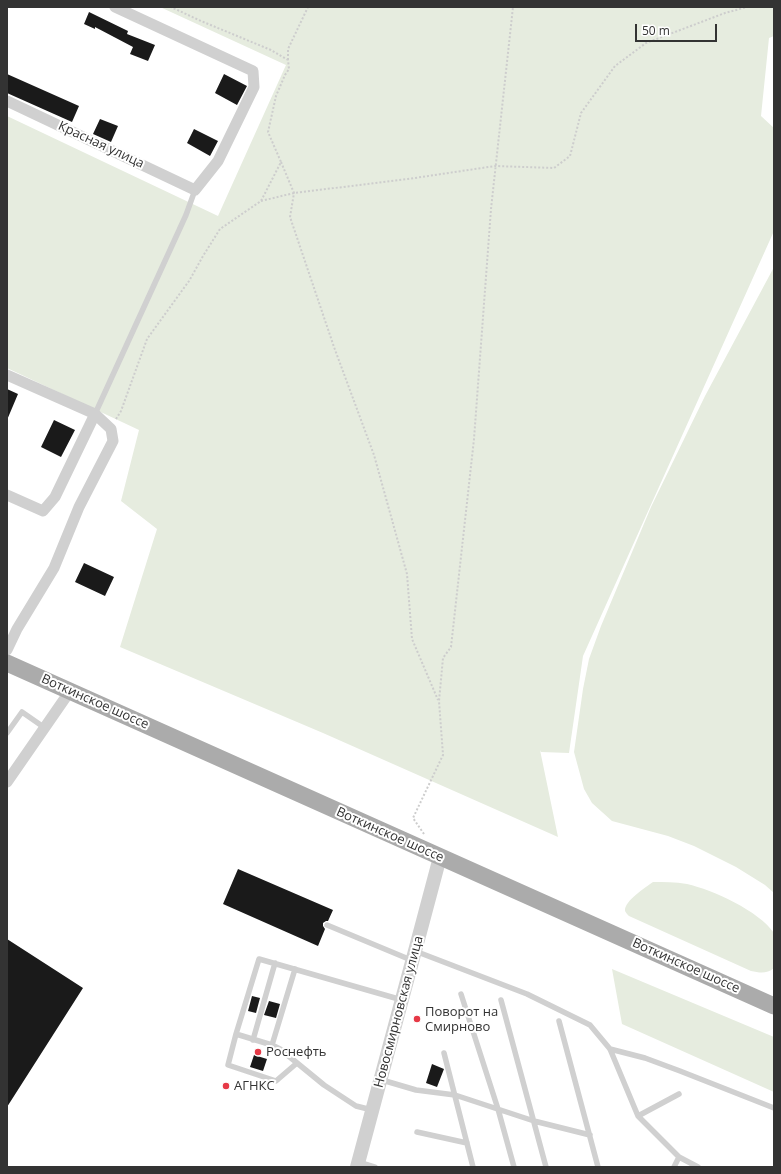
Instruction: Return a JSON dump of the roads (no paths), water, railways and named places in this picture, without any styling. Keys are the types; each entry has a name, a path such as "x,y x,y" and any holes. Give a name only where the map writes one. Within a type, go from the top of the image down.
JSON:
{"main road":[{"name":"Воткинское шоссе","path":"7,663 774,1006"}],"street":[{"path":"115,7 252,71 254,87 218,161 195,190"},
{"name":"Красная улица","path":"7,101 195,190"},
{"path":"7,375 95,414 111,429 113,442 79,507 54,568 17,629 7,650"},
{"path":"7,495 43,512 56,497 95,414"},
{"path":"7,782 70,691"},
{"name":"Новосмирновская улица","path":"358,1164 440,856"}],"lane":[{"path":"95,414 186,215 195,190"},
{"path":"7,733 22,712 45,728"},
{"path":"326,925 527,994 590,1025 610,1050 638,1116 679,1157 698,1167"},
{"path":"297,1063 276,1081 228,1065 259,959 402,1000"},
{"path":"253,1040 275,963"},
{"path":"272,1045 295,969"},
{"path":"461,994 498,1109 514,1167"},
{"path":"501,1000 546,1167"},
{"path":"559,1021 598,1167"},
{"path":"236,1034 272,1045 280,1049 324,1085 356,1106 373,1110"},
{"path":"610,1050 645,1058 774,1108"},
{"path":"444,1053 474,1167"},
{"path":"381,1080 416,1090 455,1096 534,1121 590,1135"},
{"path":"638,1116 679,1094"},
{"path":"417,1132 467,1143"},
{"path":"674,1167 679,1157"},
{"path":"358,1164 375,1167"}],"place":[{"name":"Поворот на Смирново","path":"417,1019"},
{"name":"Роснефть","path":"258,1052"},
{"name":"АГНКС","path":"226,1086"}]}
